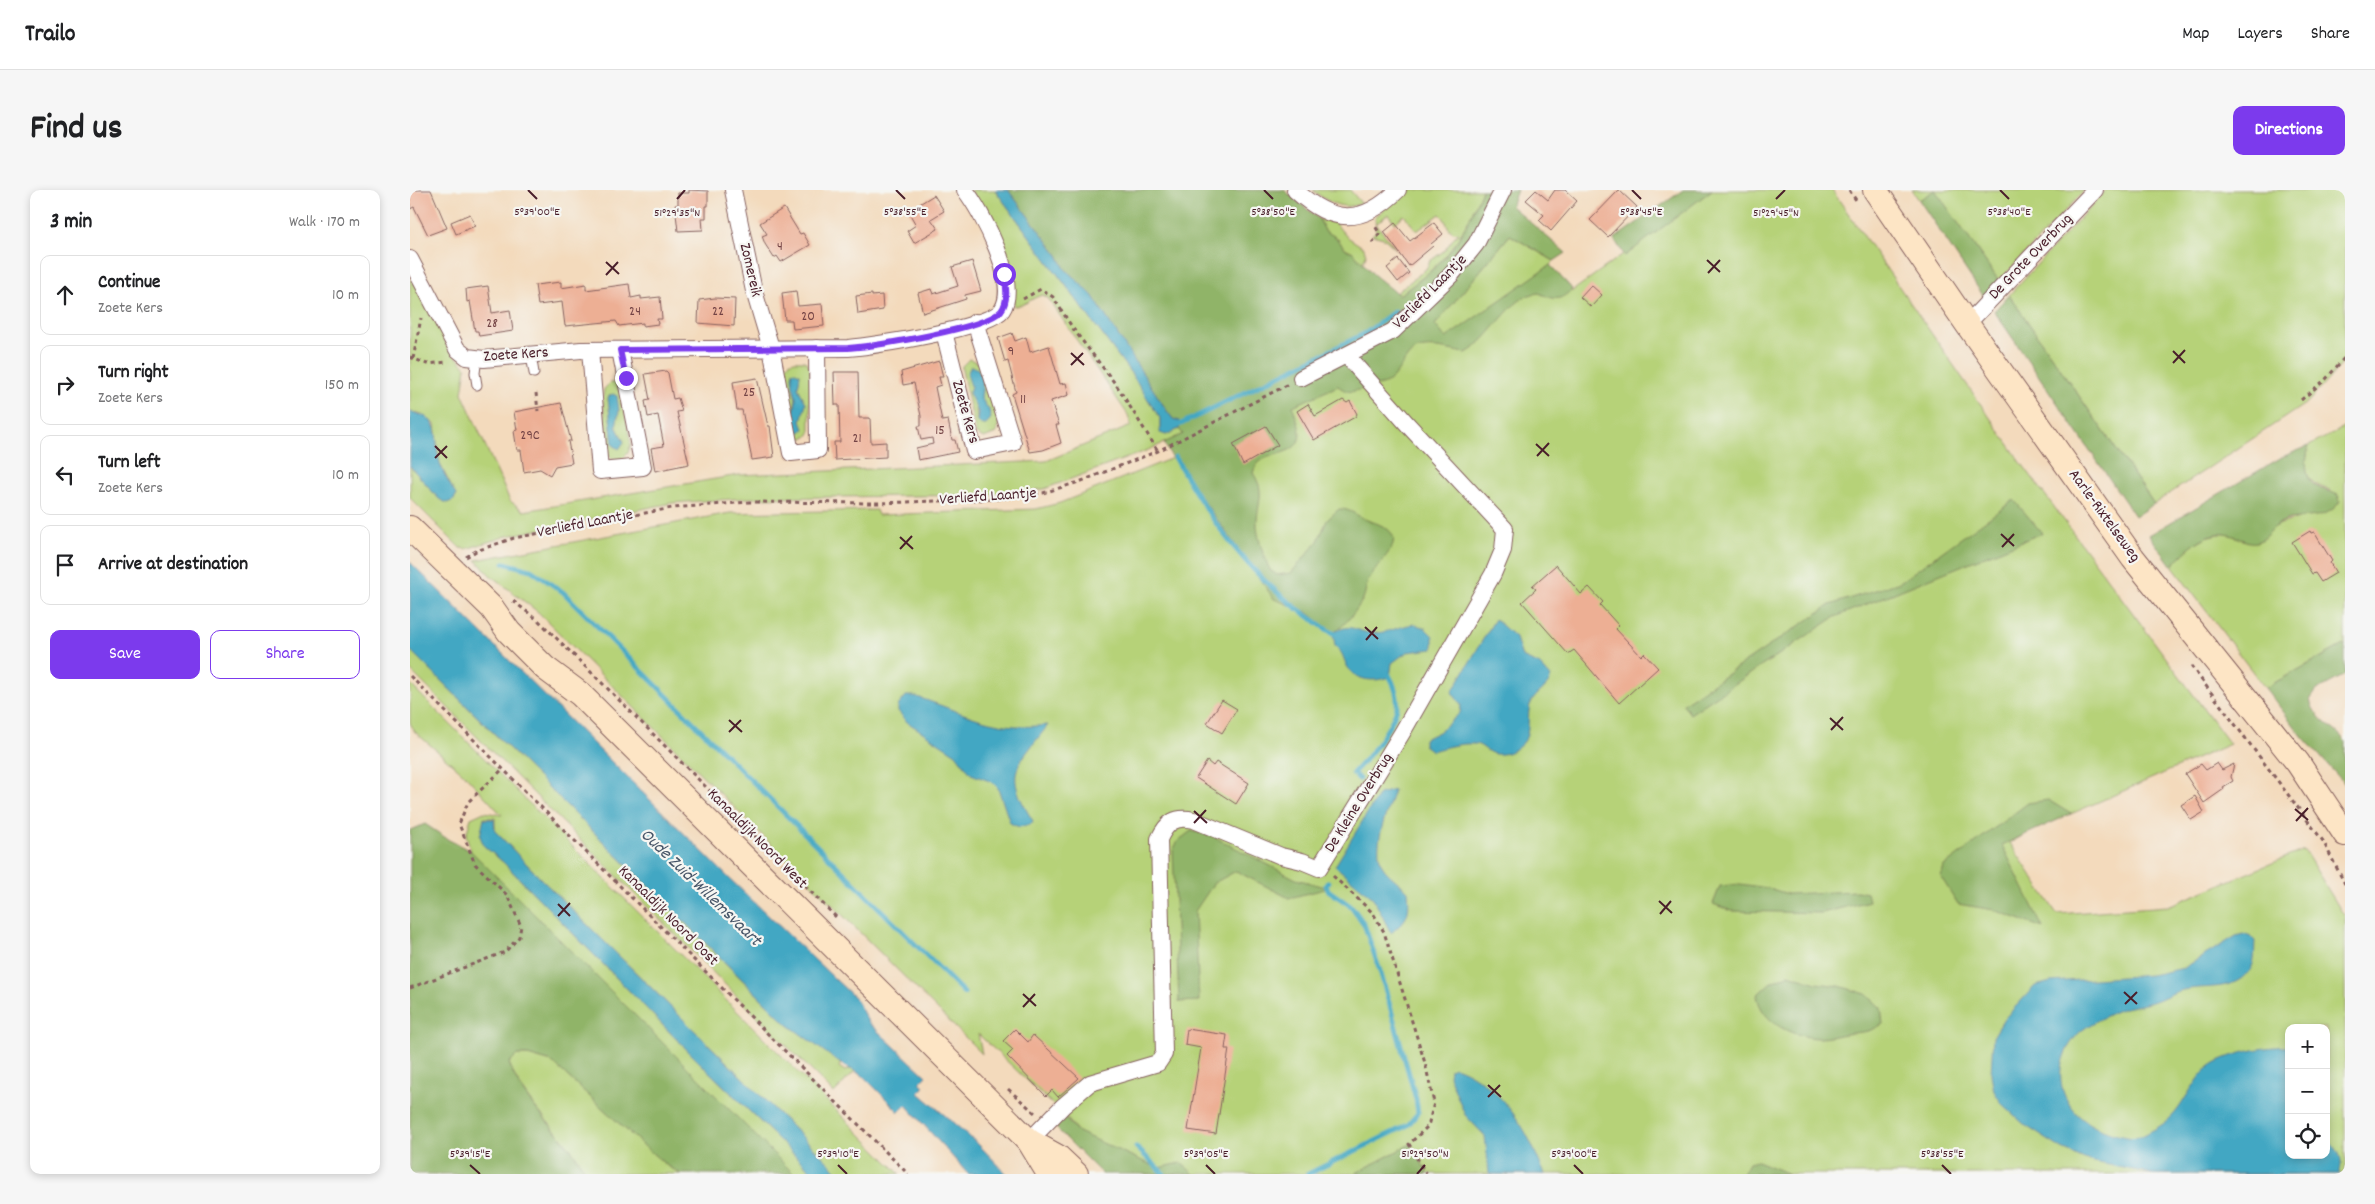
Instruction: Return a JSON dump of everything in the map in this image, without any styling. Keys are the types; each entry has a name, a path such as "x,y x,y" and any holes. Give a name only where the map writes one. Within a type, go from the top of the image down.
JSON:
{"main road":[{"name":"Aarle-Rixtelseweg","path":"1875,190 1967,324 2133,558 2298,763 2345,834"},
{"name":"Kanaaldijk Noord West","path":"410,528 500,603 509,632 545,668 580,694 1029,1141 1049,1174"},
{"name":"Kanaaldijk Noord West","path":"1029,1141 1058,1157 1076,1174"}],"street":[{"name":"Zomereik","path":"733,190 754,291 771,348"},
{"path":"965,190 985,221 996,248 1007,289 1005,300"},
{"path":"1296,190 1323,211 1346,217 1368,213 1398,190"},
{"name":"Verliefd Laantje","path":"1301,378 1393,331 1451,275 1476,244 1502,190"},
{"name":"De Grote Overbrug","path":"1967,324 2095,190"},
{"name":"Zoete Kers","path":"410,259 457,349 467,357 478,358 590,350 817,348 878,345 944,332 994,316 1002,310 1005,300"},
{"name":"Zoete Kers","path":"944,332 974,451 1013,443 975,322"},
{"path":"771,348 791,453 818,450 817,348"},
{"path":"590,350 600,472 643,467 620,350"},
{"name":"De Kleine Overbrug","path":"1029,1141 1063,1106 1090,1083 1158,1063 1164,1054 1159,839 1165,826 1174,820 1183,818 1194,820 1281,856 1302,861 1319,868 1402,733 1493,574 1503,550 1505,529 1408,426 1347,356"}],"lane":[{"path":"531,355 534,373"},
{"path":"477,385 475,373 478,358"}],"path":[{"path":"1005,300 1010,303 1019,301 1041,288 1048,292 1117,386 1158,451"},
{"path":"422,313 412,358 427,364 440,364 452,360 462,353"},
{"path":"2301,400 2326,379 2345,357"},
{"name":"Verliefd Laantje","path":"470,565 464,559 476,551 514,538 672,508 749,502 877,503 998,499 1044,493 1079,482 1158,451 1301,378"},
{"path":"536,393 538,411"},
{"name":"Kanaaldijk Noord West","path":"500,603 552,634 841,923"},
{"name":"Kanaaldijk Noord Oost","path":"410,676 908,1174"},
{"path":"410,988 505,952 519,937 522,926 506,895 475,864 459,824 468,802 503,769"},
{"path":"1319,868 1336,877 1357,896 1373,913 1384,932 1425,1063 1434,1103 1428,1126 1409,1144 1426,1174"},
{"path":"1003,1084 1046,1124"}],"green space":[{"path":"971,190 995,190 1133,376 1160,418 1160,430 1166,435 1179,429 1184,434 1146,451 1044,489 995,495 749,498 672,503 507,536 466,549 460,548 410,498 410,466 439,499 452,488 439,462 435,424 419,413 410,412 410,279 421,289 449,349 466,367 462,393 510,501 524,511 739,475 1046,461 1131,426 1128,415 1048,298 1043,295 1022,305 1014,306 1012,288"},
{"path":"1008,190 1284,190 1319,219 1325,231 1334,236 1346,249 1353,252 1373,274 1399,295 1441,262 1459,238 1482,190 1517,190 1511,206 1566,253 1554,261 1510,235 1435,325 1446,338 1550,265 1572,289 1560,298 1553,298 1539,293 1529,295 1519,301 1475,347 1466,353 1422,348 1412,352 1396,374 1386,383 1352,392 1338,386 1293,406 1300,430 1298,442 1287,451 1263,460 1257,465 1253,473 1260,493 1257,526 1270,570 1277,575 1291,573 1318,541 1327,520 1339,509 1351,511 1382,526 1391,532 1394,539 1388,553 1368,581 1364,597 1354,613 1346,623 1333,633 1307,612 1274,599 1164,443 1183,434 1179,429 1179,421 1173,419 1167,411 1092,295 1065,269 1058,255"},
{"path":"1313,190 1350,190 1361,203 1342,206 1323,198"},
{"path":"1407,190 1482,190 1466,225 1450,250 1429,272 1399,295 1396,293 1426,269 1430,261 1445,250 1455,236 1458,235 1458,233 1449,229 1440,214 1417,231 1404,215 1395,223 1388,214 1376,224 1397,250 1384,238 1372,235 1376,231 1375,217"},
{"path":"1683,190 1712,190 1625,256 1614,239"},
{"path":"1711,190 1832,190 2020,461 2230,744 2071,814 2068,813 2044,823 2010,843 2057,914 2168,906 2304,850 2345,917 2345,1174 1143,1174 1078,1132 1065,1116 978,1034 982,1054 538,612 490,575 476,560 730,513 876,510 878,515 1036,509 1060,503 1180,455 1435,325 1510,235 1554,261 1550,265 1572,289 1571,292"},
{"path":"1912,190 2085,190 1999,281 1935,191 1919,200"},
{"path":"1935,190 1999,281 1984,297 1919,200"},
{"path":"2106,190 2345,190 2345,361 2308,402 2154,504 2009,295"},
{"path":"1319,219 1335,223 1346,236 1364,248 1366,255 1363,263 1353,252 1343,247 1338,239 1325,231"},
{"path":"2009,295 2154,504 2135,516 1994,311"},
{"path":"969,359 980,363 999,423 996,433 984,438 976,434 962,366","holes":["983,381 981,398 989,410 977,421 976,406 969,393 971,386"]},
{"path":"805,361 810,367 810,433 807,437 798,439 794,437 784,377 789,363","holes":["800,374 798,388 806,403 800,421 792,417 796,398 792,388"]},
{"path":"610,383 617,383 620,386 631,444 628,453 622,459 612,459 608,454 604,389","holes":["617,396 619,411 616,426 624,442 613,445 608,398"]},
{"path":"2345,427 2345,644 2265,688 2172,566 2189,548 2211,535 2228,534 2245,541 2259,541 2276,525 2301,518 2330,490 2315,484 2310,479 2306,469 2309,446"},
{"path":"2309,446 2306,467 2309,478 2318,487 2338,495 2340,501 2329,512 2322,515 2284,521 2256,542 2246,541 2230,535 2213,535 2197,542 2172,566 2149,535 2282,457"},
{"path":"2014,500 2042,533 1835,617 1690,714 1683,704 1830,605 1900,582"},
{"path":"2345,644 2345,675 2317,690 2310,700 2312,707 2320,718 2345,741 2345,784 2303,737 2265,688"},
{"path":"410,650 787,1024 841,1063 839,1067 845,1071 851,1069 855,1071 834,1093 410,670"},
{"path":"410,684 900,1174 840,1174 542,880 495,831 495,818 484,818 484,846 503,862 697,1060 814,1174 794,1174 471,851 466,835 471,818 484,812 502,815 464,774 415,732 410,723"},
{"path":"2048,800 2071,814 2002,845 2043,928 1994,910 1958,904 1941,877 1944,866 2028,803"},
{"path":"425,824 449,840 471,851 794,1174 681,1174 666,1165 552,1062 528,1055 517,1055 509,1063 524,1093 568,1146 587,1174 410,1174 410,830"},
{"path":"1191,831 1212,836 1296,879 1329,888 1289,898 1236,871 1214,883 1195,911 1199,1001 1179,1002 1173,850 1178,841"},
{"path":"1740,884 1768,888 1788,894 1857,891 1867,893 1869,901 1822,913 1732,911 1713,904 1720,886"},
{"path":"1789,974 1816,983 1839,986 1866,994 1881,1008 1883,1024 1865,1032 1826,1038 1799,1035 1780,1027 1765,1013 1757,995 1770,983"},
{"path":"517,1055 528,1055 552,1062 666,1165 681,1174 587,1174 568,1146 525,1093 516,1078 509,1063"},
{"path":"1064,1117 1078,1132 1158,1168 1181,1163 1194,1174 1102,1174 1056,1128"},
{"path":"1411,1144 1428,1174 1354,1174 1405,1147"},
{"path":"1757,1161 1789,1174 1743,1174 1749,1163"}],"water":[{"path":"995,190 1008,190 1058,255 1065,269 1092,295 1167,411 1173,419 1179,421 1179,429 1166,435 1160,433 1160,418 1133,376"},
{"path":"971,366 978,369 983,381 981,398 989,410 991,418 986,425 982,425 977,421 978,412 969,393 971,386 967,374"},
{"path":"793,371 800,374 798,388 806,403 801,421 804,429 799,433 793,425 796,399 792,382"},
{"path":"613,394 617,396 619,411 616,426 624,442 619,449 613,445 608,398"},
{"path":"410,412 429,419 436,430 440,463 456,495 454,500 447,503 439,499 410,466"},
{"name":"Oude Zuid-Willemsvaart","path":"410,562 730,879 856,999 868,1022 926,1076 920,1082 924,1086 919,1093 978,1144 1007,1174 968,1174 906,1105 899,1112 862,1075 841,1064 787,1024 410,650"},
{"path":"1495,619 1516,638 1522,657 1540,665 1551,677 1547,685 1530,705 1525,740 1518,747 1503,754 1492,753 1480,745 1474,744 1458,745 1432,751 1424,745 1424,739 1439,732 1460,713 1461,705 1452,692"},
{"path":"1414,624 1425,628 1433,636 1433,649 1407,652 1392,663 1390,677 1384,679 1372,680 1355,675 1335,646 1333,633 1344,628 1377,633"},
{"path":"906,696 914,696 995,723 1011,726 1048,725 1028,750 1017,769 1018,790 1023,804 1033,821 1031,824 1019,827 1010,823 998,788 992,782 971,774 956,754 907,722 898,711 898,706"},
{"path":"1394,790 1381,830 1379,852 1385,870 1408,891 1409,905 1405,919 1391,933 1373,898 1335,866 1379,794"},
{"path":"484,819 494,819 495,831 542,880 840,1174 814,1174 697,1060 503,862 484,846 480,836"},
{"path":"2243,934 2255,941 2252,967 2243,977 2228,985 2175,992 2156,1001 2123,1009 2098,1020 2079,1033 2068,1047 2062,1062 2061,1077 2063,1091 2069,1104 2079,1116 2092,1125 2119,1135 2138,1137 2155,1129 2170,1118 2202,1074 2216,1062 2247,1051 2270,1047 2285,1047 2285,1159 2330,1159 2330,1141 2339,1154 2341,1168 2339,1174 2153,1174 2089,1161 2062,1149 2026,1126 2002,1104 1994,1091 1991,1074 1993,1037 2004,1019 2035,986 2051,982 2151,975 2184,968 2236,936"},
{"path":"1455,1067 1475,1076 1501,1098 1525,1131 1545,1174 1489,1174 1485,1136 1465,1115 1449,1076 1450,1069"}],"building":[{"path":"410,190 431,190 447,228 428,235 414,207 410,209"},
{"path":"689,190 708,191 706,218 702,218 703,230 678,231 675,205 678,205 678,193 689,193"},
{"path":"1536,190 1548,200 1555,190 1565,190 1577,201 1551,231 1539,220 1544,215 1526,200"},
{"path":"1619,190 1637,207 1608,237 1590,220"},
{"path":"934,195 944,211 931,219 938,229 914,243 907,231 916,225 908,211"},
{"path":"784,208 800,234 803,233 810,245 781,262 777,256 774,258 765,244 762,236 767,234 760,223"},
{"path":"470,214 475,226 456,234 451,222"},
{"path":"1395,223 1410,241 1434,223 1443,234 1431,244 1433,246 1409,266 1384,232"},
{"path":"1398,259 1409,273 1398,282 1387,268"},
{"path":"972,261 981,291 965,295 966,299 923,313 918,293 931,289 933,294 958,286 952,267"},
{"path":"561,282 561,288 586,284 586,290 629,284 631,298 641,296 641,299 660,297 662,319 657,319 658,324 643,326 643,323 619,326 616,321 565,326 562,302 538,305 535,285"},
{"path":"1591,285 1602,295 1591,307 1580,297"},
{"path":"488,286 492,313 510,310 513,331 479,336 478,331 475,331 470,301 467,302 466,289"},
{"path":"796,291 798,306 822,304 824,326 793,329 792,320 785,320 782,293"},
{"path":"872,294 872,296 882,295 883,310 858,314 856,296"},
{"path":"715,298 735,299 734,326 698,323 699,300"},
{"path":"1012,333 1015,341 1026,337 1030,352 1049,346 1060,384 1066,383 1069,395 1051,401 1059,425 1056,425 1061,443 1043,450 1030,452 1012,394 1016,392 1008,361 1005,362 998,338"},
{"path":"939,361 943,377 939,377 941,385 935,387 942,421 948,420 952,440 955,440 958,452 918,460 916,448 933,444 932,438 921,440 918,426 921,426 921,416 914,383 903,385 901,372"},
{"path":"666,371 673,399 678,398 682,411 677,412 689,464 655,471 651,448 664,446 658,415 648,417 645,401 650,400 645,374"},
{"path":"834,372 858,372 859,418 870,418 871,443 886,442 886,457 835,460 834,442 840,442 839,405 835,405"},
{"path":"757,378 768,426 770,426 774,457 752,460 742,410 737,410 733,382"},
{"path":"1343,400 1347,403 1350,401 1357,414 1355,417 1314,440 1297,411 1308,404 1315,416"},
{"path":"561,403 571,441 568,441 572,463 555,466 550,475 540,469 524,472 521,450 517,450 514,431 517,430 514,412"},
{"path":"1266,426 1278,445 1243,465 1233,444"},
{"path":"2310,531 2311,533 2314,532 2332,561 2330,563 2336,573 2321,582 2315,573 2312,574 2292,542"},
{"path":"1556,565 1581,594 1589,587 1603,602 1600,605 1619,626 1616,629 1641,656 1644,653 1658,668 1619,703 1574,650 1568,654 1522,602 1536,589 1532,586"},
{"path":"1222,700 1237,709 1222,733 1207,723"},
{"path":"1207,761 1213,766 1216,762 1249,783 1236,804 1196,778"},
{"path":"2217,763 2222,770 2234,764 2231,777 2233,781 2204,803 2185,774 2201,764 2206,770"},
{"path":"2195,796 2204,812 2191,820 2181,805"},
{"path":"1015,1029 1028,1042 1033,1035 1079,1078 1058,1097 1052,1090 1046,1096 1007,1056 1013,1050 1003,1041"},
{"path":"1187,1029 1227,1035 1225,1049 1229,1049 1216,1134 1188,1130 1201,1048 1185,1045"}],"waterway":[{"path":"1173,428 1366,333 1395,311"},
{"path":"1175,457 1217,525 1251,567 1290,603 1327,630 1338,635"},
{"path":"504,563 531,570 563,592 964,993"},
{"path":"1359,779 1353,773 1378,744 1396,711 1396,691 1388,673"},
{"path":"1308,1174 1408,1125 1418,1113 1416,1099 1381,974 1364,924 1352,907 1328,890 1326,885 1328,882"},
{"path":"1136,1147 1164,1174"}],"route":[{"path":"626,378 620,350 848,348 910,340 936,334 994,316 1002,310 1007,289 1004,274"}]}
